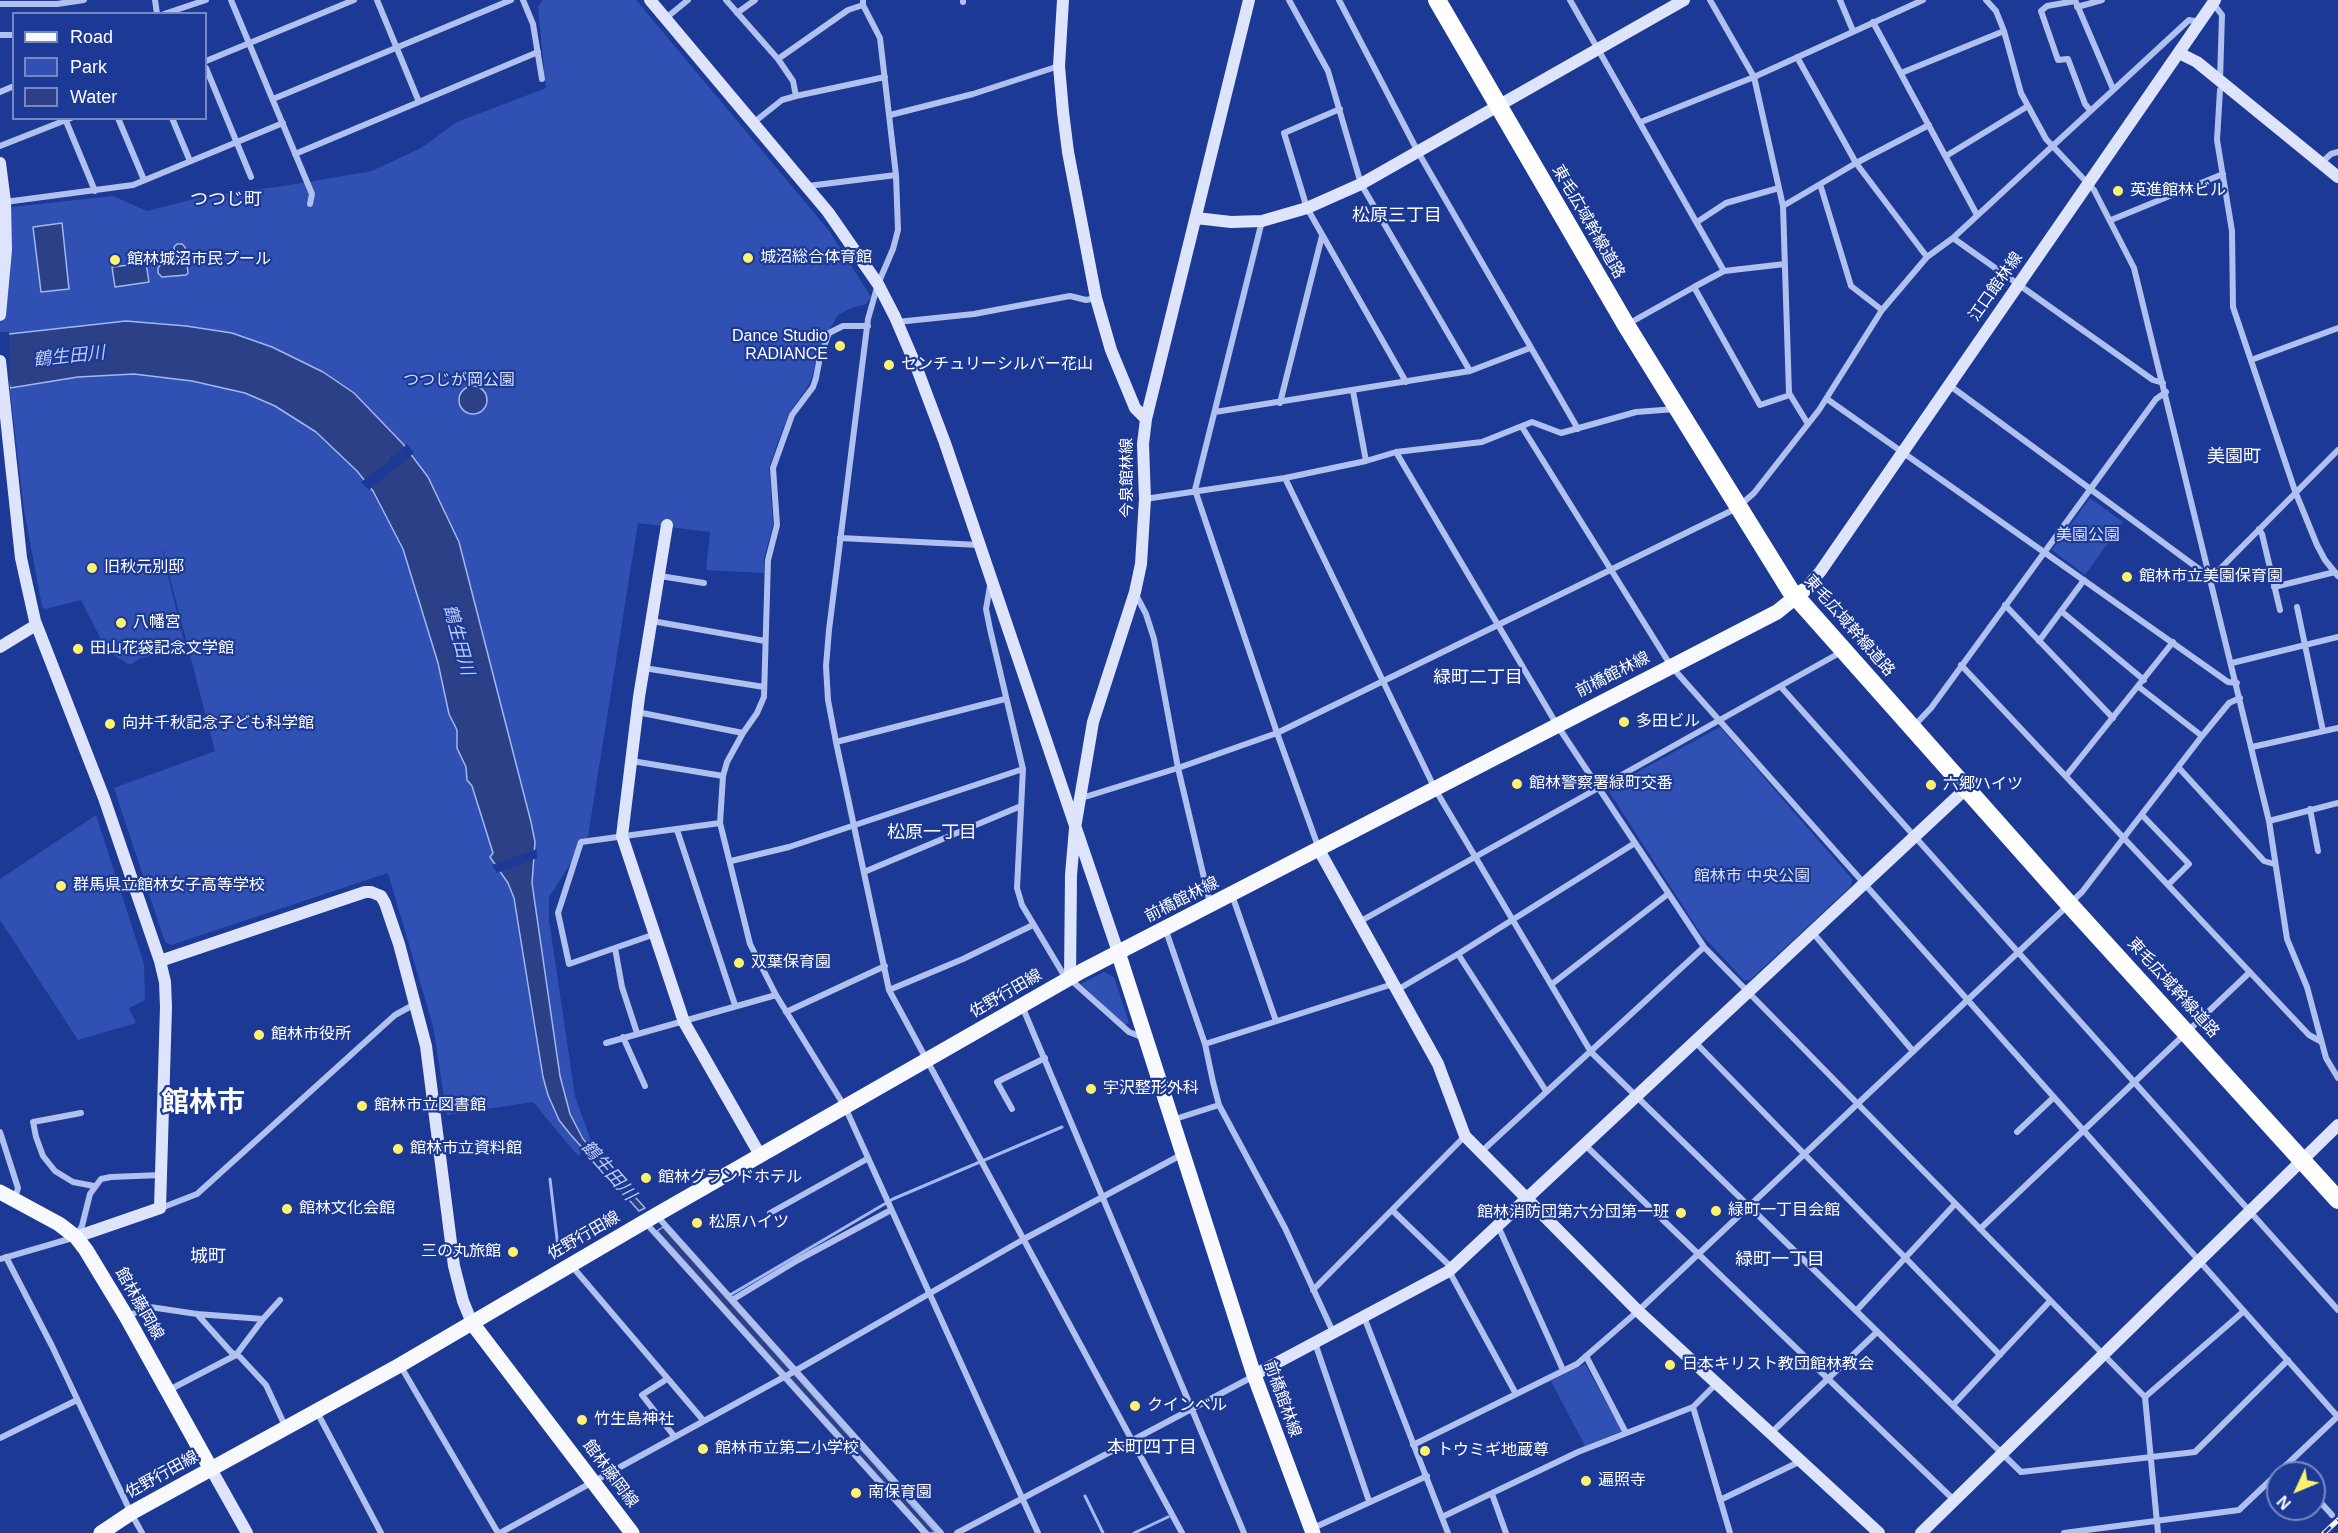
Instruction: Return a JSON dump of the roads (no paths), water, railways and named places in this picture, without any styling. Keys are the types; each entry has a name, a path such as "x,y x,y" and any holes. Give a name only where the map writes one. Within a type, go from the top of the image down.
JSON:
{"highway":[{"name":"東毛広域幹線道路","path":"1437,0 1635,320 1741,504"},
{"name":"東毛広域幹線道路","path":"1450,0 1503,104 1677,409 1800,595 1844,651 1915,724"},
{"name":"東毛広域幹線道路","path":"1800,595 2305,1157 2338,1200"},
{"name":"東毛広域幹線道路","path":"2305,1157 2338,1187"}],"main road":[{"name":"前橋館林線","path":"1312,1531 1254,1375 1118,952 1777,612 1800,595"},
{"name":"佐野行田線","path":"101,1533 131,1513 400,1365 650,1218 1118,952"},
{"name":"館林藤岡線","path":"0,1192 59,1224 76,1237 126,1317 211,1469"},
{"name":"館林藤岡線","path":"472,1323 632,1533"}],"street":[{"path":"0,4 57,4 84,0"},
{"path":"170,12 206,0"},
{"path":"231,0 312,194 310,204"},
{"path":"207,61 354,0"},
{"path":"377,0 419,102"},
{"path":"273,99 511,0"},
{"path":"523,0 533,24 542,79"},
{"path":"650,0 846,236 878,284 897,322 936,419 1075,828 1071,875 1070,978"},
{"path":"665,19 688,0"},
{"path":"726,0 778,59 793,81 796,96"},
{"path":"737,13 755,0"},
{"path":"1063,0 1059,66 1068,152 1096,298 1111,350 1135,408 1146,419"},
{"name":"今泉館林線","path":"1118,952 1075,828 1096,708 1135,592 1141,564 1145,499 1143,444 1146,419 1249,0"},
{"path":"1339,0 1418,152 1578,429"},
{"path":"1570,0 1724,271"},
{"path":"1196,218 1231,222 1262,220 1307,208 1361,184 1684,0"},
{"path":"1710,0 1754,77 1783,206 1790,395 1808,424"},
{"path":"1840,0 1853,31"},
{"path":"1641,122 1754,77 1923,0"},
{"path":"1986,0 1996,11 2004,31 2021,93 2028,106 2051,147 2088,182 2111,220 2134,268 2269,821 2287,939 2307,987 2320,1041 2329,1064 2338,1078"},
{"path":"2090,110 2085,104 2068,58 2058,60 2041,10 2045,3 2102,0"},
{"path":"1291,1 1328,71 1361,184 1470,371"},
{"path":"2214,2 2222,15 2217,133 2232,231 2233,307 2295,491 2317,545 2336,574 2274,587"},
{"name":"江口館林線","path":"1800,595 1820,572 2214,2"},
{"path":"778,59 848,10 863,3 880,38 890,115 896,175 898,230 893,249 878,284 868,326 825,666 828,700 836,742 889,990 1182,1533"},
{"path":"2076,3 2113,89"},
{"path":"1080,797 1178,768 1276,733 1741,504 1754,493 1827,399 1882,310 1927,257 1953,238 2189,20 2200,22"},
{"path":"1873,22 1977,215"},
{"path":"1901,73 2004,31"},
{"path":"295,154 538,52"},
{"path":"2179,53 2193,68 2220,85 2269,128 2283,134 2338,177"},
{"path":"1797,57 1856,163 1927,257"},
{"path":"890,115 973,94 1059,66"},
{"path":"207,70 250,177"},
{"path":"753,123 782,100 885,77"},
{"path":"1946,156 2028,106"},
{"path":"1340,109 1284,133 1307,208 1406,382"},
{"path":"0,147 68,120 94,191"},
{"path":"119,120 144,180"},
{"path":"173,120 190,161"},
{"path":"5,202 119,188 283,123"},
{"path":"1783,206 1856,163 1929,125"},
{"path":"2320,163 2331,154 2338,152"},
{"path":"0,163 5,202 6,250 0,315"},
{"path":"2111,220 2223,174"},
{"path":"807,187 896,175"},
{"path":"1820,184 1851,286 1882,310"},
{"path":"1696,222 1726,203 1779,188"},
{"path":"1262,220 1196,490 1276,733 1319,850 1442,1074 1465,1136 1638,1311 1879,1533"},
{"path":"1280,403 1322,237"},
{"path":"1953,238 2153,380 2163,383"},
{"path":"1635,320 1724,271 1785,264"},
{"path":"1694,287 1760,405 1790,395"},
{"path":"897,322 974,314 1070,296 1086,300 1096,298"},
{"path":"868,326 843,326 829,333 820,357 813,387 792,415 773,468 777,525 768,560 764,697 757,713 732,750 723,776 720,823 750,944 776,995 844,1107 1038,1533"},
{"path":"2251,360 2338,328"},
{"path":"1215,412 1470,371 1530,348"},
{"path":"0,361 21,558 36,625 104,798 160,961 165,982 160,1208"},
{"path":"1948,384 2204,573 2210,575"},
{"path":"1353,391 1366,461"},
{"path":"1915,724 1931,708 2156,399 2166,392"},
{"path":"1827,399 2228,682 2237,683"},
{"path":"1145,499 1286,478 1366,461 1396,452 1482,442 1532,422 1561,433 1636,412 1677,409"},
{"path":"1521,427 1671,666 2338,1416 2290,1461"},
{"path":"2210,575 2338,450"},
{"path":"1396,452 1557,725 1704,947 2145,1397 2158,1533"},
{"path":"1286,478 1435,789 1591,1052 2021,1472 2195,1452 2288,1360"},
{"path":"667,525 637,712 622,836 684,1022 760,1155"},
{"path":"2259,529 2280,610"},
{"path":"840,538 980,545"},
{"path":"660,576 705,583"},
{"path":"2039,641 2084,580"},
{"path":"991,582 986,609 1023,769 1017,888 1022,905 1062,972 1130,1032 1144,1038"},
{"path":"1135,592 1146,614 1154,639 1178,768 1211,905"},
{"path":"2005,605 2113,718"},
{"path":"2297,606 2323,731"},
{"path":"2061,611 2144,680"},
{"path":"652,621 765,640"},
{"path":"0,647 36,625"},
{"path":"2232,663 2338,637"},
{"path":"2066,776 2173,642"},
{"path":"1359,922 1844,651"},
{"path":"1962,665 2309,1035 2320,1041"},
{"path":"644,668 764,687"},
{"path":"1781,687 2338,1310"},
{"path":"2139,687 2202,736"},
{"path":"1413,1445 1577,1364 1638,1311 2073,901 2229,703 2240,698"},
{"path":"836,742 1005,699"},
{"path":"637,712 743,733"},
{"path":"2252,747 2338,728"},
{"path":"631,760 723,776"},
{"path":"2179,768 2264,861 2274,864"},
{"path":"731,861 789,847 1023,769"},
{"path":"957,1533 1450,1269 1970,785"},
{"path":"2269,821 2338,803"},
{"path":"864,872 1021,806"},
{"path":"2310,809 2318,851"},
{"path":"2142,815 2189,864 2168,885"},
{"path":"656,934 569,964 558,913 581,842 720,823"},
{"path":"677,830 735,1005"},
{"path":"1205,1044 1395,987 1458,954 1635,843"},
{"path":"160,961 371,892 381,896 416,1004 429,1067 454,1266 463,1301 472,1323"},
{"path":"1232,894 1276,1021"},
{"path":"1552,984 1668,894"},
{"path":"889,990 1033,925"},
{"path":"1166,928 1205,1044 1212,1082 1220,1105 1285,1228 1334,1333"},
{"path":"1813,933 1913,1051"},
{"path":"1480,1152 1704,947"},
{"path":"615,948 621,987 637,1033"},
{"path":"1458,954 1546,1091"},
{"path":"786,1012 885,966"},
{"path":"1980,1229 2250,972"},
{"path":"606,1043 776,995"},
{"path":"142,1533 77,1400 3,1258 76,1237 197,1194 395,1015 416,1004"},
{"path":"1022,1005 1244,1533"},
{"path":"623,1037 645,1086"},
{"path":"1695,1042 2000,1355"},
{"path":"1012,1109 997,1082 1045,1058"},
{"path":"2017,1132 2053,1098"},
{"path":"1172,1120 1220,1105"},
{"path":"81,1113 33,1122 43,1156 56,1171 73,1182 94,1186"},
{"path":"1921,1533 2338,1125"},
{"path":"0,1132 18,1188 15,1199"},
{"path":"1313,1290 1465,1136"},
{"path":"1584,1144 1954,1501"},
{"path":"400,1365 499,1533 794,1371 1024,1239 1182,1154"},
{"path":"770,1213 867,1159"},
{"path":"76,1237 82,1226 94,1186 101,1179 162,1175"},
{"path":"1856,1311 1954,1204"},
{"path":"732,1300 798,1260 891,1210"},
{"path":"1392,1210 1450,1269 1516,1394"},
{"path":"650,1218 732,1300 941,1533"},
{"path":"650,1218 784,1376 925,1533"},
{"path":"1497,1225 1563,1370"},
{"path":"572,1265 703,1420"},
{"path":"168,1390 236,1354 280,1300"},
{"path":"1953,1405 2050,1301"},
{"path":"126,1317 150,1307 197,1314 263,1319"},
{"path":"2145,1397 2244,1311"},
{"path":"197,1314 267,1385 286,1428"},
{"path":"1364,1317 1448,1533"},
{"path":"1770,1433 1877,1332"},
{"path":"1315,1342 1369,1501"},
{"path":"1586,1356 1626,1433"},
{"path":"667,1379 642,1395 674,1436"},
{"path":"1442,1517 1578,1452 1693,1407 1716,1384"},
{"path":"0,1438 77,1400"},
{"path":"1693,1407 1730,1533"},
{"path":"317,1411 381,1533"},
{"path":"1720,1500 1801,1461"},
{"path":"211,1469 247,1533"},
{"path":"1312,1531 1369,1501 1427,1476"},
{"path":"2064,1533 2239,1510 2266,1484"},
{"path":"1492,1494 1506,1533"},
{"path":"2326,1508 2332,1515"}],"water":[{"path":"62,223 69,289 41,292 33,227"},
{"path":"177,244 185,247 188,273 162,277 158,273 158,268 161,264 175,260 174,247"},
{"path":"146,263 149,282 115,287 112,267"},
{"name":"鶴生田川","path":"126,321 232,333 272,347 323,372 354,393 403,444 428,477 459,542 531,822 535,842 532,883 560,1076 570,1114 583,1139 645,1208 639,1211 570,1134 559,1120 548,1095 543,1077 514,898 508,883 490,857 493,853 472,786 467,780 466,767 457,748 457,730 449,714 438,663 403,549 373,491 357,471 316,432 275,406 245,393 192,381 134,374 78,377 10,388 0,335"},
{"path":"473,386 483,390 487,400 483,410 473,414 463,410 459,400 463,390"},
{"path":"663,1227 936,1533 929,1533 657,1231"}],"waterway":[{"path":"730,1295 893,1199 1062,1127"},
{"path":"550,1179 559,1256"},
{"path":"1085,1496 1103,1533"},
{"path":"1134,1533 1168,1517"}],"railway":[{"path":"2324,1533 2338,1520"}],"place":[{"name":"英進館林ビル","path":"2118,191"},
{"name":"城沼総合体育館","path":"748,258"},
{"name":"館林城沼市民プール","path":"115,260"},
{"name":"Dance Studio RADIANCE","path":"840,346"},
{"name":"センチュリーシルバー花山","path":"889,365"},
{"name":"旧秋元別邸","path":"92,568"},
{"name":"館林市立美園保育園","path":"2127,577"},
{"name":"八幡宮","path":"121,623"},
{"name":"田山花袋記念文学館","path":"78,649"},
{"name":"多田ビル","path":"1624,722"},
{"name":"向井千秋記念子ども科学館","path":"110,724"},
{"name":"館林警察署緑町交番","path":"1517,784"},
{"name":"六郷ハイツ","path":"1931,785"},
{"name":"群馬県立館林女子高等学校","path":"61,886"},
{"name":"双葉保育園","path":"739,963"},
{"name":"館林市役所","path":"259,1035"},
{"name":"宇沢整形外科","path":"1091,1089"},
{"name":"館林市立図書館","path":"362,1106"},
{"name":"館林市立資料館","path":"398,1149"},
{"name":"館林グランドホテル","path":"646,1178"},
{"name":"館林文化会館","path":"287,1209"},
{"name":"緑町一丁目会館","path":"1716,1211"},
{"name":"館林消防団第六分団第一班","path":"1681,1213"},
{"name":"松原ハイツ","path":"697,1223"},
{"name":"三の丸旅館","path":"513,1252"},
{"name":"日本キリスト教団館林教会","path":"1670,1365"},
{"name":"クインベル","path":"1135,1406"},
{"name":"竹生島神社","path":"582,1420"},
{"name":"館林市立第二小学校","path":"703,1449"},
{"name":"トウミギ地蔵尊","path":"1425,1451"},
{"name":"遍照寺","path":"1586,1481"},
{"name":"南保育園","path":"856,1493"}],"district":[{"name":"つつじ町","path":"226,200"},
{"name":"松原三丁目","path":"1397,216"},
{"name":"美園町","path":"2234,457"},
{"name":"緑町二丁目","path":"1478,678"},
{"name":"松原一丁目","path":"932,833"},
{"name":"館林市","path":"203,1103"},
{"name":"城町","path":"208,1257"},
{"name":"緑町一丁目","path":"1780,1260"},
{"name":"本町四丁目","path":"1152,1448"}],"park label":[{"name":"つつじが岡公園","path":"459,381"},
{"name":"美園公園","path":"2088,536"},
{"name":"館林市 中央公園","path":"1752,877"}]}
